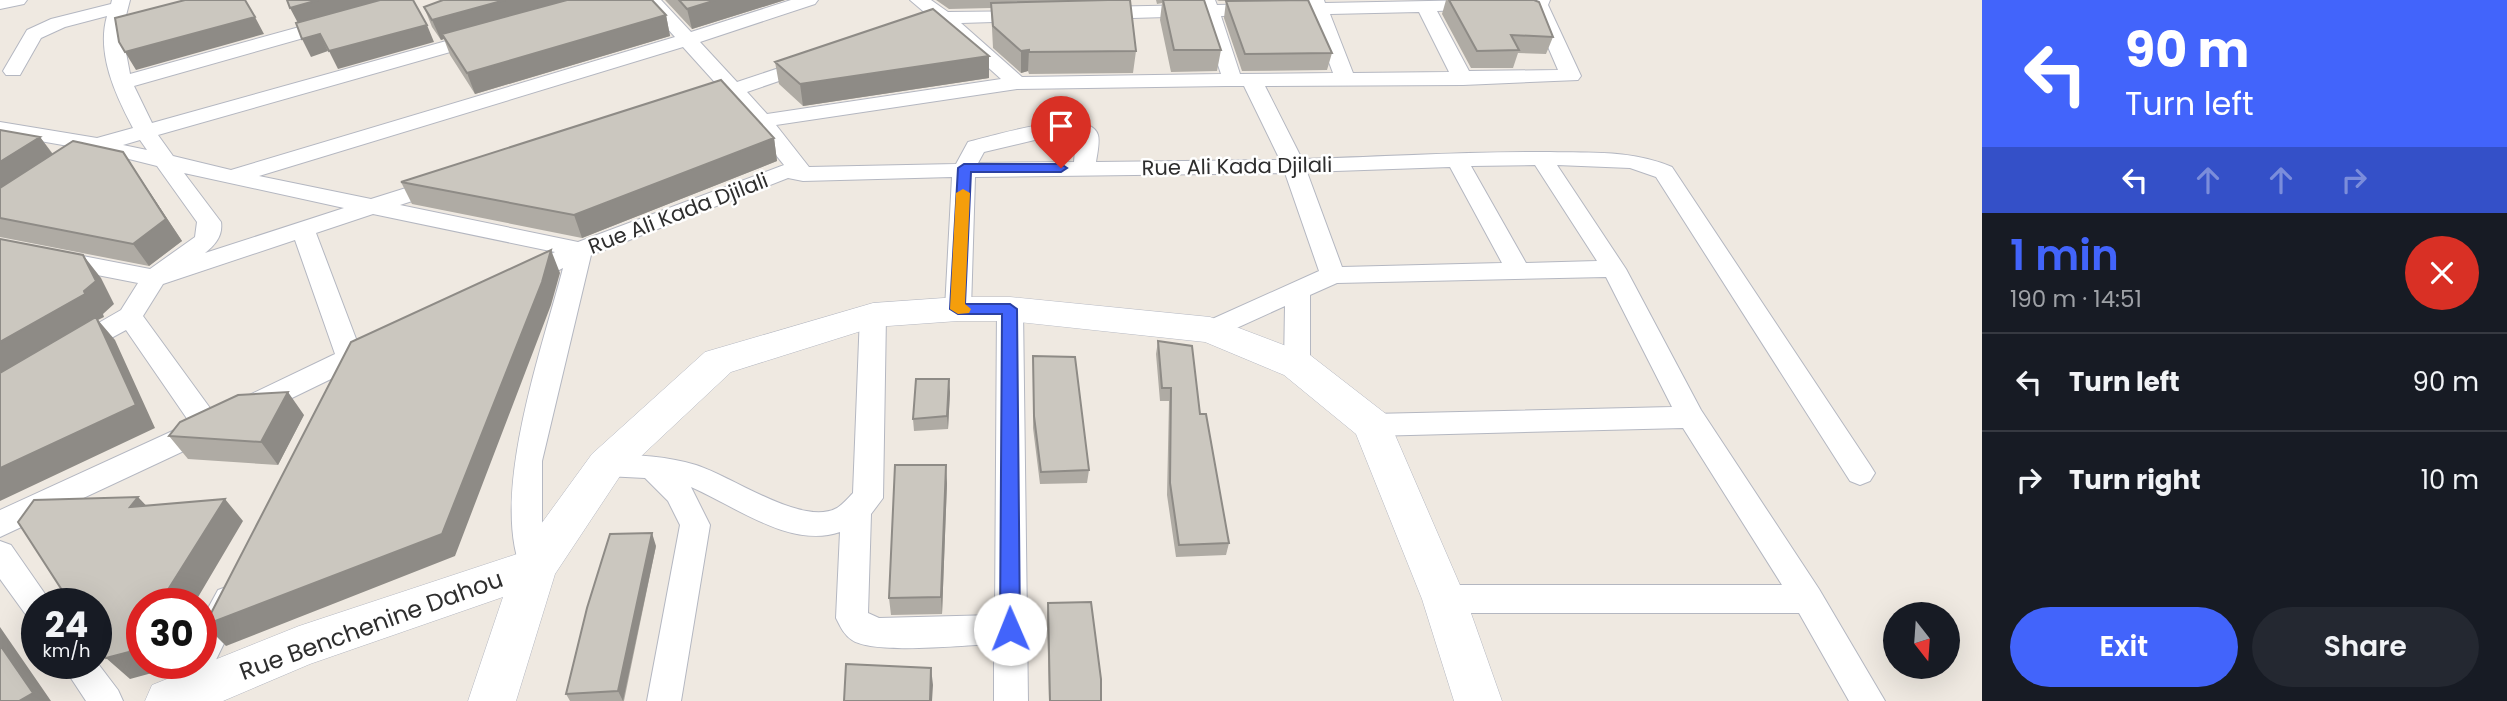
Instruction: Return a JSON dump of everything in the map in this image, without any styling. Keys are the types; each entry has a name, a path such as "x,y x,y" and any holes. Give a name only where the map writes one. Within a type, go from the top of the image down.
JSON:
{"street":[{"path":"0,4 18,0"},
{"path":"651,0 690,39 762,121 803,174"},
{"path":"231,177 690,39 809,0"},
{"path":"919,0 944,18 1017,83"},
{"path":"59,358 131,316 154,278 205,240 211,230 209,222 168,162 144,133 122,83 113,30 120,3"},
{"path":"13,71 34,34 58,23 120,3"},
{"path":"1317,3 1345,78"},
{"path":"1423,3 1463,79"},
{"path":"762,121 1017,83 1572,76 1536,3"},
{"path":"1083,14 1208,5 1501,5"},
{"path":"1208,5 1242,82 1294,166 1332,275"},
{"path":"891,36 944,18 1041,15"},
{"path":"122,83 346,20"},
{"path":"113,30 139,23"},
{"path":"75,159 97,145 507,30"},
{"path":"682,107 825,58"},
{"path":"958,309 964,168 976,148 1064,127 1079,128 1087,135 1085,167"},
{"path":"0,128 97,145 231,177 580,250 528,461 527,521 535,567"},
{"path":"1542,159 1614,269 1691,417 1808,599 1868,701"},
{"path":"1457,160 1518,271"},
{"name":"Rue Ali Kada Djilali","path":"508,284 580,250 786,171 803,174 964,168 1294,166 1457,160 1632,161 1650,164 1664,172 1860,473"},
{"path":"0,248 154,278 463,177"},
{"path":"303,229 350,358 331,396"},
{"path":"1210,330 1332,275 1614,269"},
{"path":"1297,291 1297,365"},
{"path":"492,701 535,567 606,466 718,362 873,315 958,309 1010,309 1210,330 1297,365 1372,425 1444,599 1478,701"},
{"path":"1010,309 1011,701"},
{"path":"606,466 652,466 697,477 785,519 810,523 835,522 856,513 868,498 873,315"},
{"path":"131,316 208,427"},
{"path":"0,524 398,336"},
{"path":"1372,425 1691,417"},
{"path":"652,466 679,493 695,525 664,701"},
{"path":"856,513 852,618 864,630 879,633 1010,629"},
{"path":"0,554 24,588"},
{"name":"Rue Benchenine Dahou","path":"182,687 535,567"},
{"path":"217,623 238,581"},
{"path":"1444,599 1808,599"},
{"path":"90,679 106,701"}],"building":[{"path":"185,0 245,0 255,17 125,52 119,42 115,18"},
{"path":"287,0 318,0 290,8"},
{"path":"380,0 413,0 427,25 329,51 320,34 302,39 296,23"},
{"path":"443,0 505,0 432,20 424,7"},
{"path":"567,0 652,0 666,15 467,73 442,34"},
{"path":"679,0 716,0 687,9"},
{"path":"1130,0 1136,51 1021,51 993,26 991,3"},
{"path":"1163,0 1204,0 1221,50 1174,50"},
{"path":"1308,0 1332,53 1245,54 1226,1"},
{"path":"1449,0 1534,0 1539,2 1553,37 1511,35 1519,50 1477,51"},
{"path":"933,9 989,56 800,84 775,62"},
{"path":"721,80 774,138 574,215 401,182"},
{"path":"0,130 40,137 0,162"},
{"path":"73,141 123,152 166,219 133,244 0,218 0,188"},
{"path":"0,239 83,255 96,281 84,291 85,294 0,342"},
{"path":"551,250 542,282 442,534 217,620 217,602 351,342"},
{"path":"96,317 136,405 0,468 0,373"},
{"path":"1158,341 1192,346 1200,414 1206,414 1229,543 1179,545 1170,483 1171,388 1162,388"},
{"path":"1033,356 1075,357 1089,470 1041,472 1034,416"},
{"path":"916,379 949,379 947,416 913,419"},
{"path":"288,392 261,442 169,436 180,422 238,395"},
{"path":"895,465 946,465 941,597 889,598"},
{"path":"138,497 130,507 225,499 169,588 126,588 126,653 112,656 112,588 61,588 18,522 34,500"},
{"path":"652,533 618,691 566,694 587,608 610,534"},
{"path":"1091,602 1101,679 1101,701 1050,701 1048,603"},
{"path":"0,645 33,693 19,701 0,701"},
{"path":"846,664 931,668 930,701 844,701"}],"slow traffic":[{"path":"963,193 958,309 964,309"}],"route":[{"path":"1010,629 1010,309 958,309 964,168 1061,168"}]}
